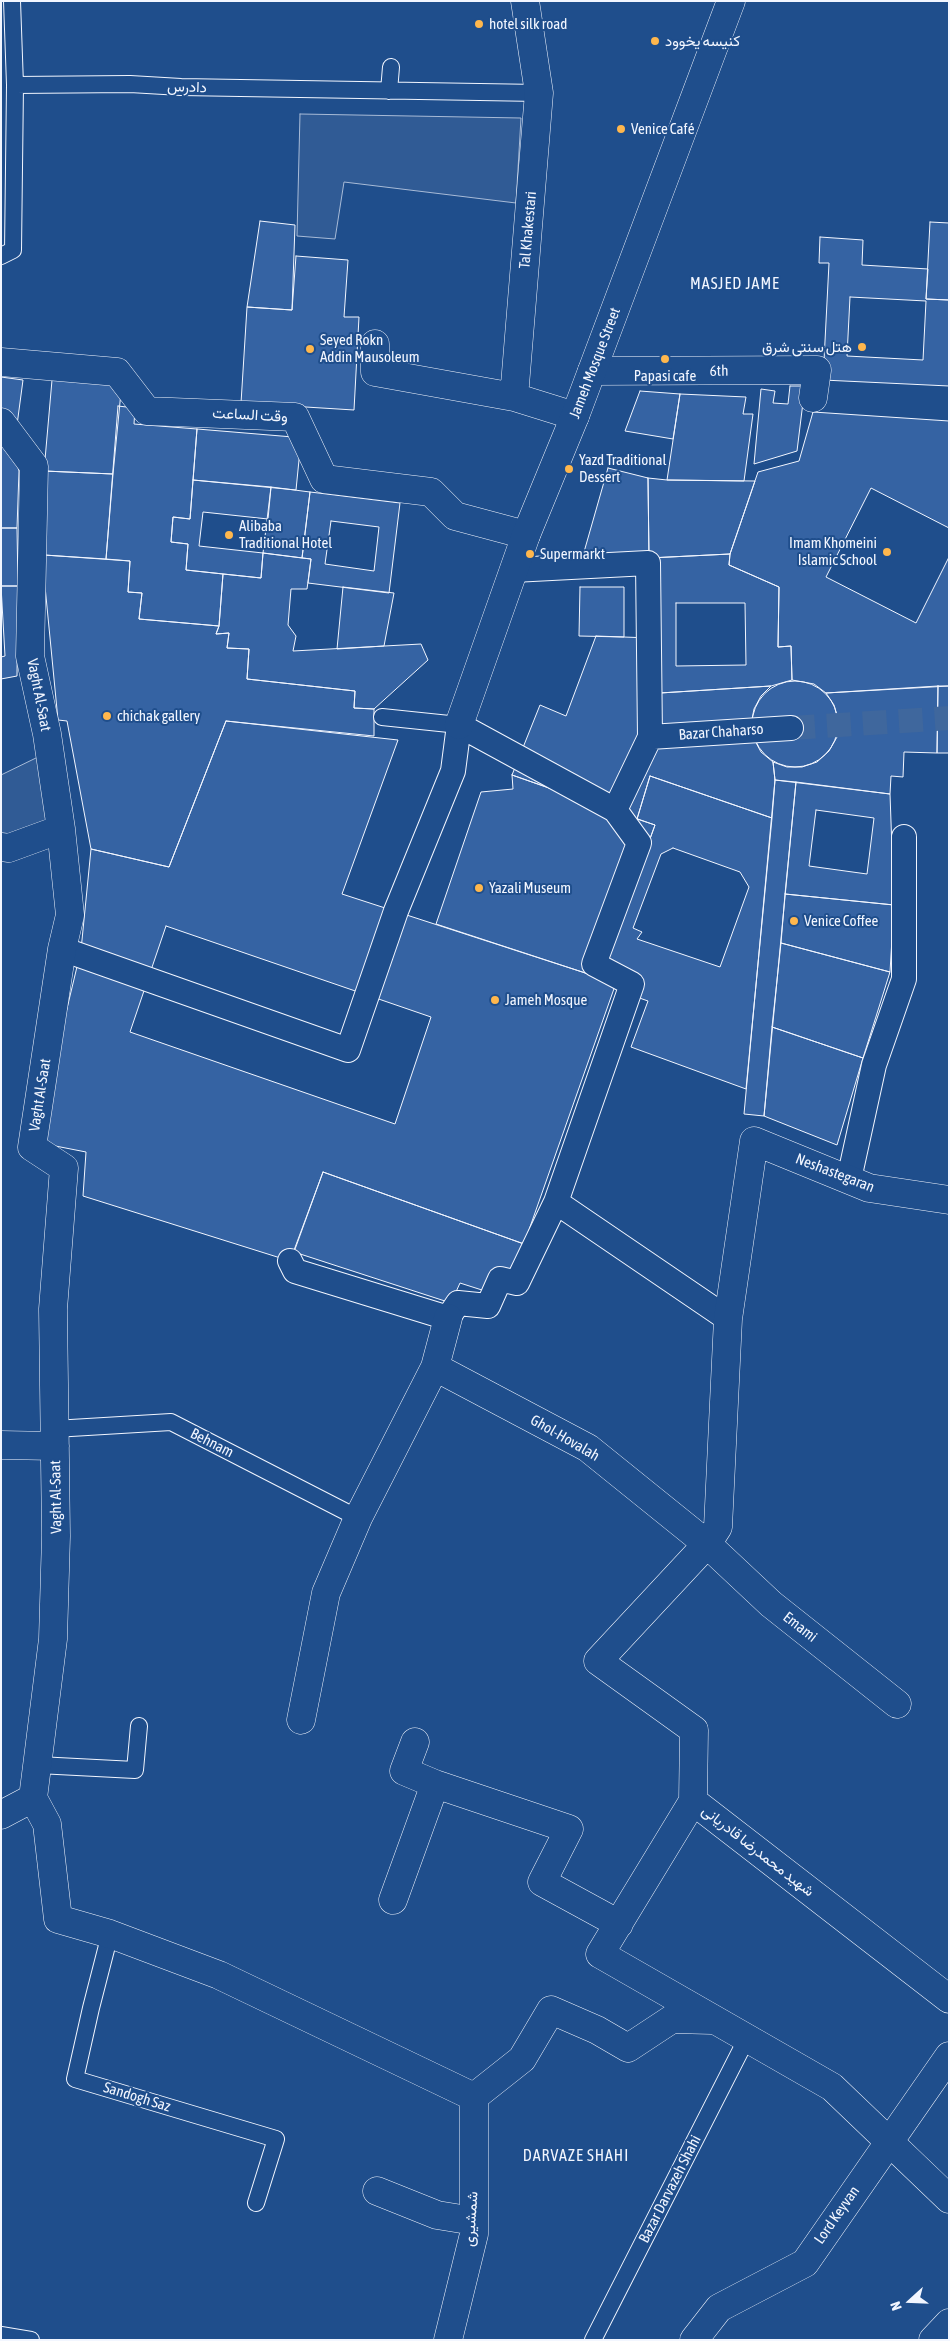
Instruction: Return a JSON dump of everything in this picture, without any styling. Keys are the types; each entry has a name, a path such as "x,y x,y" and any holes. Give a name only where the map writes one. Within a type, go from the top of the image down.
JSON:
{"street":[{"name":"Tal Khakestari","path":"514,397 539,93 525,1"},
{"name":"Jameh Mosque Street","path":"459,726 513,570 575,416 731,1"},
{"path":"375,344 375,372 514,397 575,416"},
{"name":"وقت الساعت","path":"1,362 118,372 146,411 295,417 324,479 432,492 455,516 526,536"},
{"name":"6th","path":"592,371 817,370 814,398"},
{"name":"Vaght Al-Saat","path":"8,430 34,466 30,656 54,731 61,829 70,915 62,949 32,1147 64,1168 53,1309 56,1536 53,1639 33,1798"},
{"path":"513,570 648,564 650,737 615,810"},
{"path":"62,949 348,1050 396,911 453,771 459,726 615,810 639,843 594,964 632,984 556,1202 516,1283 500,1279 488,1306 458,1303 448,1318 435,1367 358,1518 326,1594 301,1720"},
{"name":"Bazar Chaharso","path":"650,737 792,728"},
{"path":"1,847 9,848 61,829"},
{"path":"849,1179 874,1065 904,979 904,837"},
{"name":"Neshastegaran","path":"728,1320 754,1141 869,1188 949,1200"},
{"path":"556,1202 728,1320 718,1527 707,1544"},
{"path":"290,1261 295,1271 448,1318"},
{"name":"Ghol-Hovalah","path":"435,1367 588,1448 707,1544"},
{"path":"1,1445 55,1437"},
{"name":"شهید محمدرضا قادریانی","path":"707,1544 598,1661 694,1730 693,1801 949,1999"},
{"name":"Emami","path":"707,1544 772,1604 897,1704"},
{"path":"415,1742 404,1772 569,1829 542,1882 619,1924"},
{"path":"393,1900 435,1784"},
{"path":"1,1815 33,1798 47,1824 58,1918 110,1934 218,1975 474,2097 522,2059 551,2010 597,2030 628,2048 672,2019 716,2020"},
{"path":"693,1801 600,1954 832,2087 949,2199"},
{"name":"Lord Keyvan","path":"694,2340 720,2308 805,2263 949,2056"},
{"name":"شمشیری","path":"448,2340 474,2234 474,2097"},
{"path":"377,2190 437,2215 474,2221"},
{"path":"933,2340 949,2323"}],"lane":[{"path":"1,256 13,250 15,84 12,1"},
{"path":"390,91 391,67"},
{"name":"دادرس","path":"15,84 130,84 181,87 539,93"},
{"path":"382,717 459,726"},
{"name":"Behnam","path":"55,1437 171,1422 358,1518"},
{"path":"38,1765 134,1770 139,1726"},
{"name":"Sandogh Saz","path":"110,1934 75,2079 276,2139 256,2203"},
{"name":"Bazar Darvazeh Shahi","path":"593,2340 747,2038"},
{"path":"1,2335 31,2340"}],"shaded area":[{"path":"300,114 521,118 516,203 344,182 335,239 297,236"},
{"path":"38,757 49,822 1,836 1,775"}],"building":[{"path":"260,221 295,225 292,310 247,307"},
{"path":"930,222 949,223 949,300 926,299"},
{"path":"820,237 863,240 862,265 928,269 926,299 949,300 949,386 823,380 829,263 819,263","holes":["850,297 926,301 923,360 847,356"]},
{"path":"296,256 348,260 344,317 359,317 354,410 241,403 247,307 292,310"},
{"path":"1,377 23,380 17,425 1,422"},
{"path":"99,379 121,392 113,474 44,471 52,380"},
{"path":"790,386 805,386 797,451 754,464 761,389 775,391 773,403 788,404"},
{"path":"640,391 680,394 673,439 625,431"},
{"path":"680,394 746,397 743,414 753,414 744,481 667,480"},
{"path":"118,406 135,408 134,424 197,429 190,519 173,517 171,542 188,544 186,570 223,574 219,626 139,619 142,593 128,592 130,561 106,559"},
{"path":"813,412 949,421 949,528 871,488 826,577 916,623 949,557 949,686 826,693 814,684 792,680 791,646 778,647 779,587 729,565 730,554 758,472 799,461"},
{"path":"197,429 293,437 300,450 296,490 193,480"},
{"path":"1,446 12,448 19,471 17,528 1,528"},
{"path":"608,468 648,478 649,558 580,566"},
{"path":"44,471 113,474 106,559 44,555"},
{"path":"648,478 755,481 730,554 649,558"},
{"path":"193,480 271,487 268,519 203,512 199,546 263,553 261,578 186,570 188,544 171,542 173,517 190,519"},
{"path":"271,487 310,492 302,558 263,553"},
{"path":"310,492 400,503 389,593 308,583 311,559 302,558","holes":["331,521 379,527 374,571 325,564"]},
{"path":"1,528 17,528 18,586 1,586"},
{"path":"263,553 311,559 307,589 291,589 288,625 296,636 293,651 421,644 428,660 374,709 354,708 355,691 247,679 249,649 227,648 229,633 216,634 219,626 223,574 261,578"},
{"path":"730,554 729,565 779,587 778,647 791,646 792,680 771,686 660,693 649,558","holes":["676,603 745,603 746,665 676,666"]},
{"path":"44,555 130,561 128,592 142,593 139,619 219,626 216,634 229,633 227,648 249,649 247,679 355,691 354,708 374,709 374,736 226,721 169,867 91,849 67,721 58,720 44,576"},
{"path":"1,586 18,586 17,676 1,679 1,657 5,656"},
{"path":"343,587 394,593 384,646 337,649"},
{"path":"580,587 624,587 624,637 579,636"},
{"path":"596,636 651,638 660,693 771,686 761,696 754,709 751,724 754,739 761,752 773,762 775,780 772,818 650,776 637,819 512,775 540,705 566,716"},
{"path":"787,681 803,681 812,684 826,693 835,707 838,724 835,741 826,755 812,764 803,767 787,767 771,760 759,748 752,732 752,716 759,700 771,688"},
{"path":"938,686 949,686 949,753 937,753"},
{"path":"938,686 937,753 904,752 903,777 891,776 890,794 775,780 773,762 787,767 802,767 817,762 829,751 837,737 838,720 834,705 826,693"},
{"name":"Jameh Mosque","path":"226,721 398,740 342,894 616,983 524,1244 323,1172 290,1261 83,1196 86,1152 35,1142 81,950 91,849 169,867","holes":["166,926 431,1017 395,1124 130,1032"]},
{"path":"512,775 655,825 605,963 616,983 436,924 481,792 513,789"},
{"path":"650,776 772,818 746,1089 631,1047 648,1001 631,995 605,963 655,825 637,819","holes":["673,848 740,872 749,887 720,967 637,939 642,932 633,928 661,854"]},
{"path":"775,780 796,782 764,1116 744,1114"},
{"path":"796,782 890,794 894,905 785,894","holes":["816,810 874,818 867,874 809,866"]},
{"path":"785,894 894,905 890,972 781,943"},
{"path":"781,943 890,972 863,1058 772,1027"},
{"path":"772,1027 863,1058 837,1145 764,1116"},
{"path":"323,1172 524,1244 509,1275 485,1291 460,1283 451,1303 294,1252"}],"tunnel":[{"path":"791,728 949,718"}],"place":[{"name":"hotel silk road","path":"479,24"},
{"name":"کنیسه یخوود","path":"655,41"},
{"name":"Venice Café","path":"621,129"},
{"name":"هتل سنتی شرق","path":"862,347"},
{"name":"Seyed Rokn Addin Mausoleum","path":"310,349"},
{"name":"Papasi cafe","path":"665,359"},
{"name":"Yazd Traditional Dessert","path":"569,469"},
{"name":"Alibaba Traditional Hotel","path":"229,535"},
{"name":"Imam Khomeini Islamic School","path":"887,552"},
{"name":"Supermarkt","path":"530,554"},
{"name":"chichak gallery","path":"107,716"},
{"name":"Yazali Museum","path":"479,888"},
{"name":"Venice Coffee","path":"794,921"},
{"name":"Jameh Mosque","path":"495,1000"}],"district":[{"name":"MASJED JAME","path":"735,284"},
{"name":"DARVAZE SHAHI","path":"576,2156"}]}
